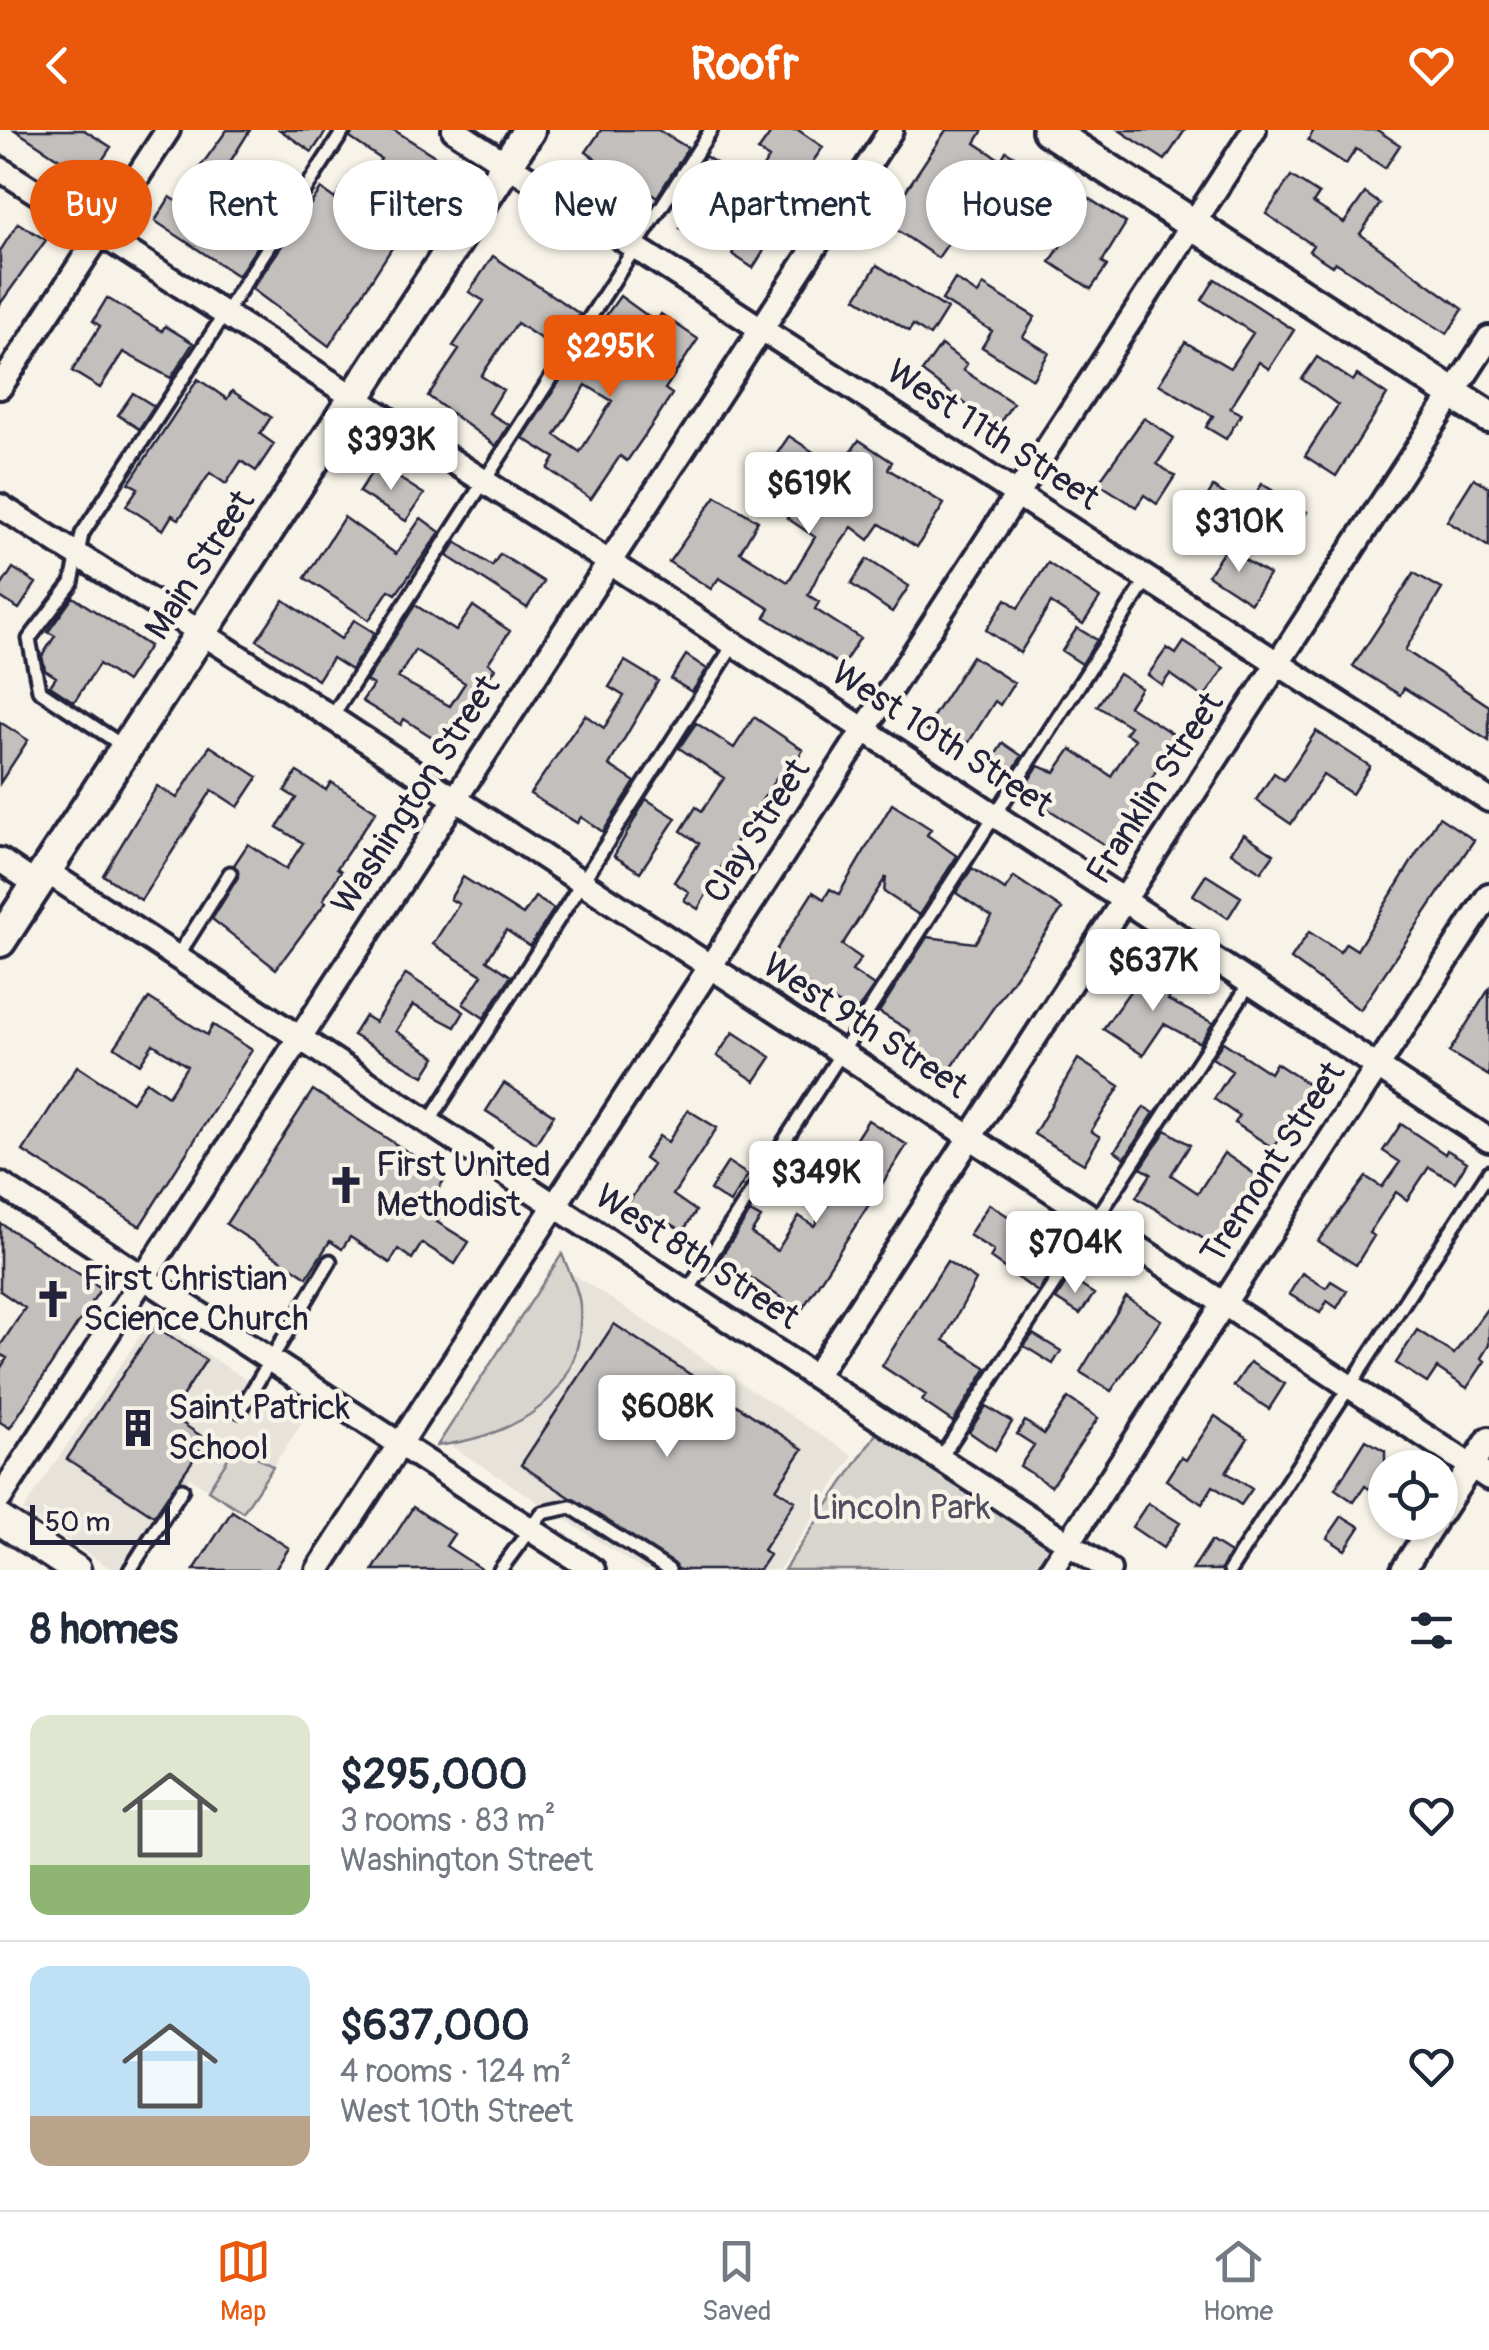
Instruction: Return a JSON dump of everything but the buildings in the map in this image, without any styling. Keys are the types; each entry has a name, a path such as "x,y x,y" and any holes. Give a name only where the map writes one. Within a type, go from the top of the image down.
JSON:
{"main road":[{"name":"Main Street","path":"0,941 529,130"},
{"path":"1048,130 1489,417"}],"street":[{"path":"148,160 168,130"},
{"name":"West 11th Street","path":"454,130 518,171"},
{"name":"Washington Street","path":"0,1498 891,130"},
{"name":"Clay Street","path":"318,1570 1254,130"},
{"name":"West 10th Street","path":"0,169 30,188"},
{"path":"0,386 89,250"},
{"name":"West 10th Street","path":"125,250 610,562 1489,1140"},
{"name":"West 11th Street","path":"641,250 1489,800"},
{"name":"Franklin Street","path":"815,1376 1489,338"},
{"name":"West 9th Street","path":"0,506 202,632 1480,1472"},
{"name":"West 8th Street","path":"0,860 42,878 177,957 1110,1570"},
{"name":"Tremont Street","path":"1051,1570 1489,895"},
{"path":"0,1184 593,1570"},
{"path":"1458,1495 1480,1472 1489,1439"},
{"path":"0,1520 76,1570"},
{"path":"1403,1570 1422,1540"}],"lane":[{"path":"126,748 39,690 29,638 72,583 82,534 344,130"},
{"path":"652,220 711,130"},
{"path":"331,718 632,250"},
{"path":"687,1292 1148,578"},
{"path":"429,1122 734,644"},
{"path":"177,957 230,873"},
{"path":"940,1458 1250,983"},
{"path":"1230,1570 1489,1172"},
{"path":"240,1411 330,1261"},
{"path":"130,1570 182,1489"},
{"path":"500,1570 542,1513 571,1507 670,1570"}],"shaded area":[{"path":"565,1269 853,1456 779,1570 643,1570 450,1445"},
{"path":"152,1318 305,1418 243,1512 189,1477 130,1570 113,1570 23,1511"}],"green space":[{"path":"562,1254 580,1306 579,1338 571,1365 558,1388 519,1421 466,1441 437,1446"},
{"name":"Lincoln Park","path":"884,1422 1069,1543 1051,1570 784,1570"},
{"path":"237,1444 273,1467 243,1512 208,1490"}],"place":[{"name":"First United Methodist","path":"346,1185"},
{"name":"First Christian Science Church","path":"53,1299"},
{"name":"Saint Patrick School","path":"138,1428"}]}
